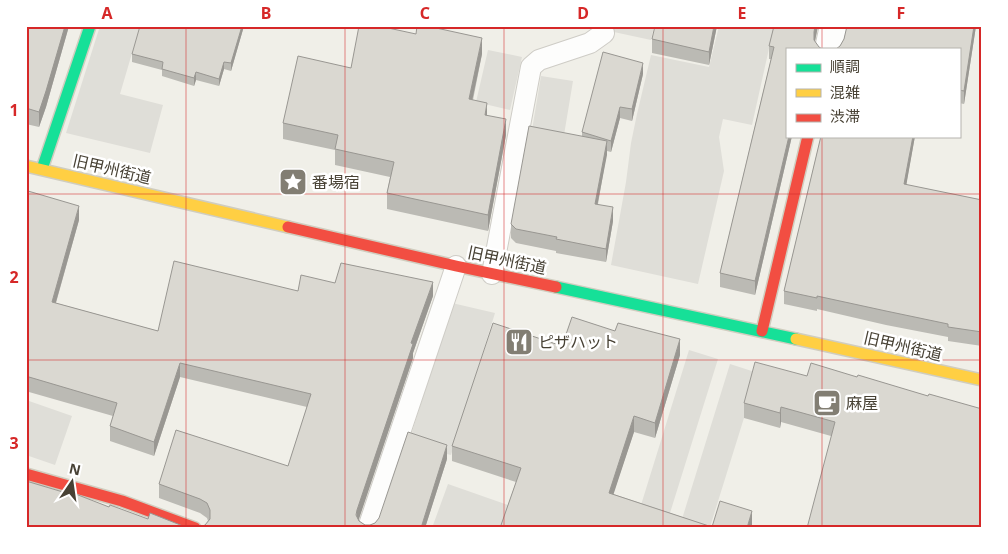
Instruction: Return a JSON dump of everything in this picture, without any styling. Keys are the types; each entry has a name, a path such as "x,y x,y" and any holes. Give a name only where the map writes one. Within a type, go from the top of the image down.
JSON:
{"main road":[{"path":"42,169 90,26"},
{"path":"762,332 808,138"},
{"name":"旧甲州街道","path":"26,166 456,266 982,380"},
{"path":"26,474 122,501 186,526"}],"street":[{"path":"829,48 834,26"}],"lane":[{"path":"492,274 531,67 539,60 590,43 604,33"},
{"path":"368,528 456,266"}],"shaded area":[{"path":"100,26 140,26 120,94 163,105 150,153 66,133"},
{"path":"586,26 654,26 651,40"},
{"path":"719,26 774,26 752,125 723,119 719,137 724,171 698,284 611,265 631,143 651,55 709,67"},
{"path":"488,50 522,57 510,110 476,102"},
{"path":"541,76 573,81 563,141 531,136"},
{"path":"452,303 495,313 451,455 408,445"},
{"path":"689,350 718,359 670,513 641,505"},
{"path":"730,364 758,373 710,527 682,519"},
{"path":"29,401 72,416 55,465 26,455 26,409"},
{"path":"448,484 511,506 503,528 432,528"}],"building":[{"path":"26,26 65,26 39,112 26,108"},
{"path":"140,26 242,26 231,63 224,62 219,79 196,72 194,78 162,69 163,62 132,54"},
{"path":"359,26 379,26 416,34 417,26 427,26 482,38 469,99 487,103 485,115 506,119 488,215 387,193 394,162 335,149 338,135 283,123 298,56 351,68"},
{"path":"655,26 714,26 709,52 652,39"},
{"path":"774,26 815,26 814,40 820,48 786,48 786,138 789,138 755,281 720,273 774,47 769,46"},
{"path":"847,26 974,26 964,91 960,90 960,48 837,48 844,39"},
{"path":"603,52 643,63 632,109 620,107 611,141 582,132"},
{"path":"529,126 607,141 595,204 613,207 606,249 516,229 511,224"},
{"path":"821,138 913,138 904,184 982,200 982,332 948,327 948,324 817,296 817,298 784,291"},
{"path":"28,191 79,206 52,302 158,331 174,261 298,291 301,275 335,283 341,263 433,282 411,343 413,344 356,515 359,521 365,525 375,523 379,518 408,432 447,445 421,528 280,528 276,526 276,528 200,528 210,519 210,510 207,503 159,484 176,430 288,466 311,394 180,363 154,442 110,426 117,403 29,377 26,388 26,197"},
{"path":"572,317 615,331 618,323 680,339 655,423 634,416 609,493 712,527 720,501 752,511 747,528 500,528 521,468 452,446 493,323 562,346"},
{"path":"755,362 807,376 811,363 857,377 858,375 928,396 929,394 982,409 982,528 807,528 835,422 781,407 780,413 744,403"},
{"path":"26,481 73,495 73,493 148,519 150,513 188,528 26,528"}],"traffic: fast":[{"path":"42,169 90,26"},
{"path":"556,287 796,339"}],"traffic: slow":[{"path":"26,166 288,227"},
{"path":"796,339 982,380"}],"traffic: jam":[{"path":"762,331 808,138"},
{"path":"288,227 556,287"},
{"path":"26,474 122,501 195,528"}],"place":[{"name":"番場宿","path":"293,182"},
{"name":"ピザハット","path":"519,342"},
{"name":"麻屋","path":"827,403"}]}
